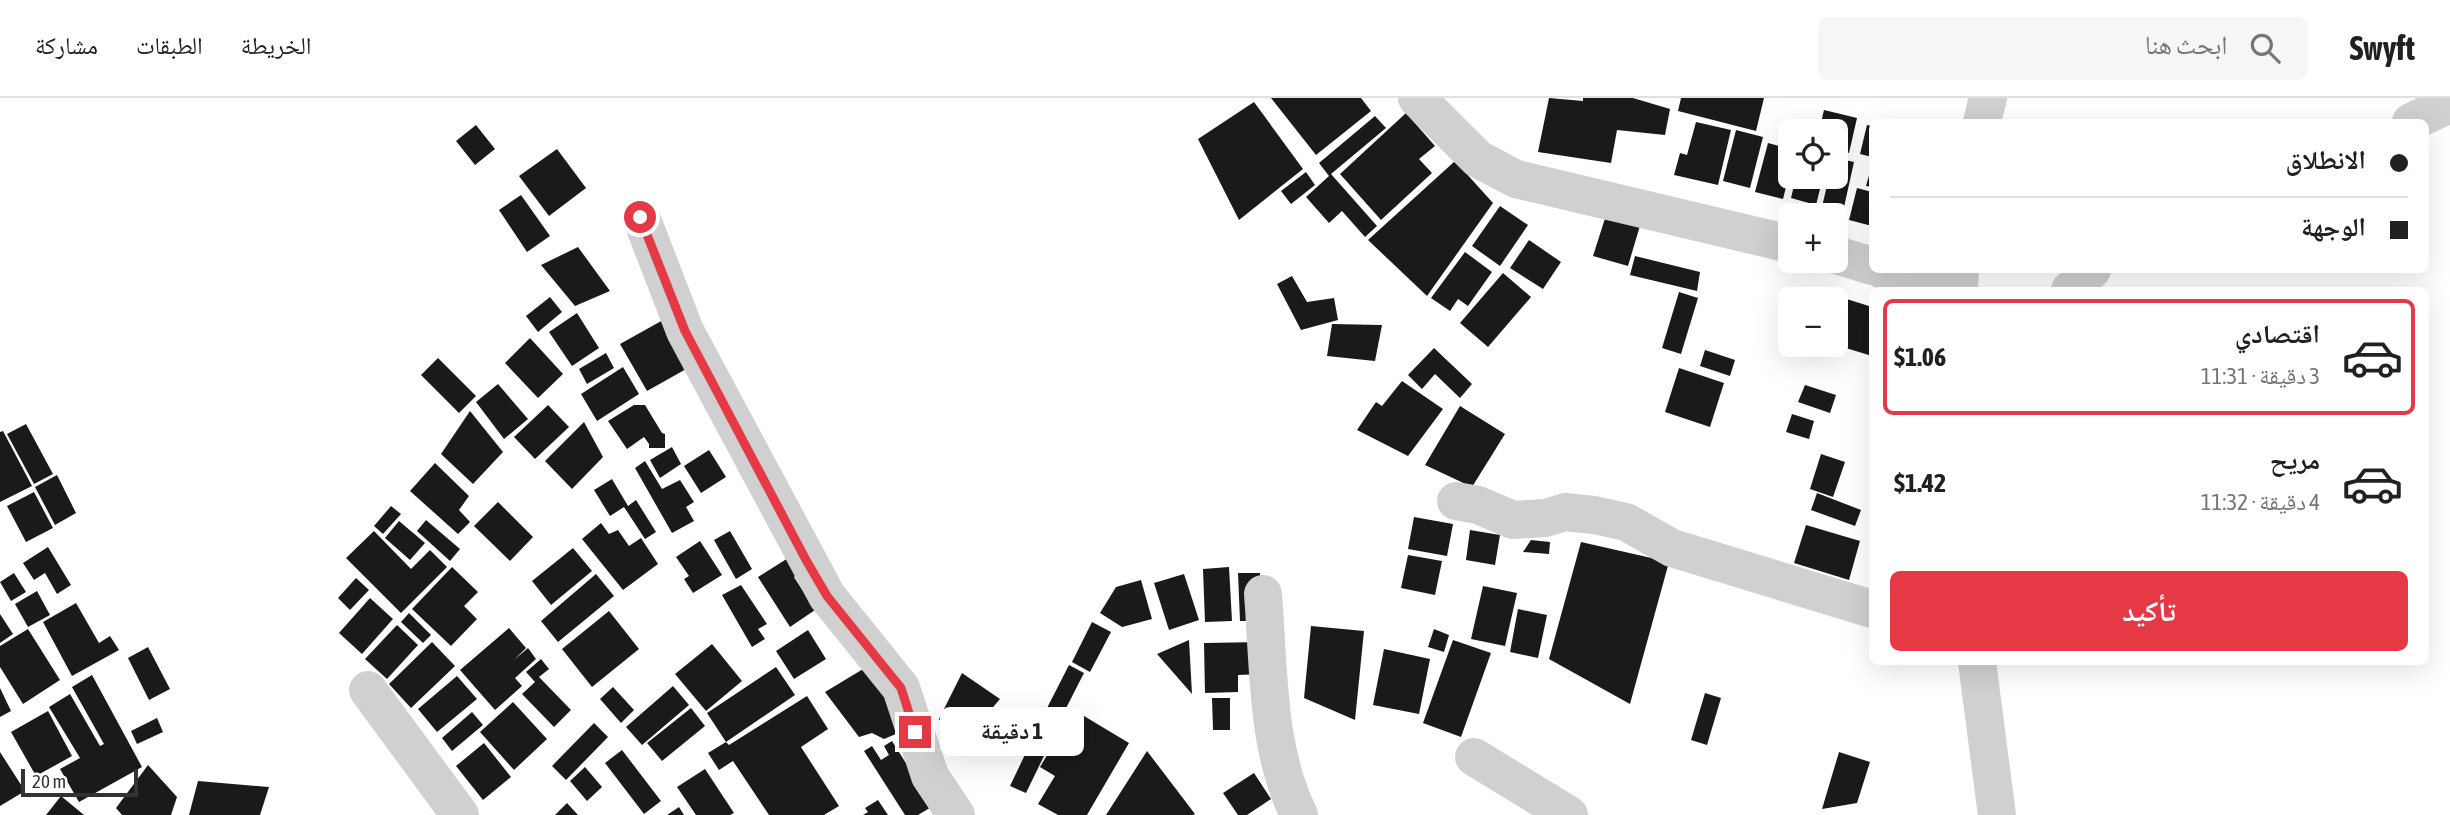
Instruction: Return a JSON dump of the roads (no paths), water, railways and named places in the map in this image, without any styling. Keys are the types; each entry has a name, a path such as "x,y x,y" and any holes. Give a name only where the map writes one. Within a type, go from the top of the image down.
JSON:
{"street":[{"path":"1417,98 1478,159 1516,179 1778,241"},
{"path":"1983,119 1987,98"},
{"path":"2418,119 2450,104"},
{"path":"640,217 685,331 827,596 901,688 930,776 956,815"},
{"path":"1848,259 1869,265"},
{"path":"1892,273 1928,287"},
{"path":"2073,287 2089,273"},
{"path":"1456,500 1478,505 1513,520 1546,518 1565,512 1594,514 1626,522 1672,548 1869,608"},
{"path":"1263,594 1275,744 1287,791 1299,815"},
{"path":"1977,665 1997,815"},
{"path":"368,691 460,815"},
{"path":"1474,757 1569,815"}]}
